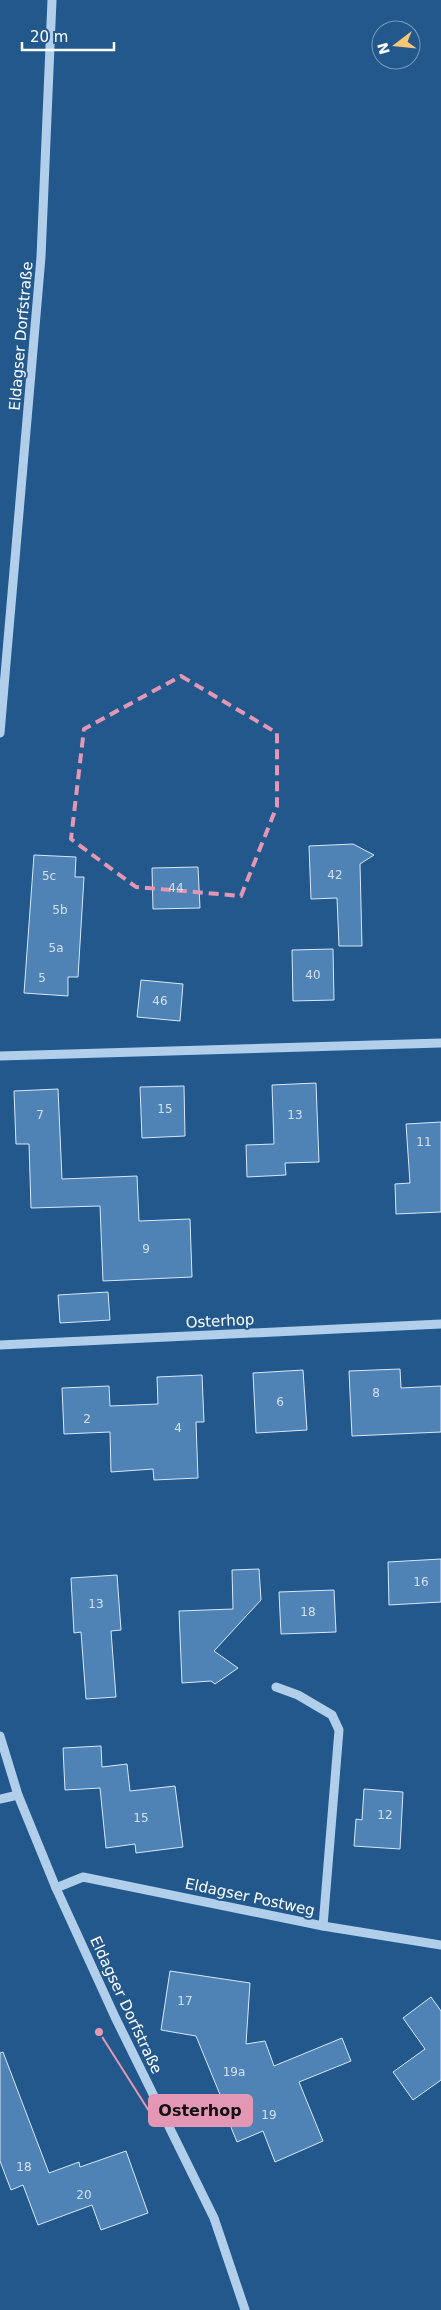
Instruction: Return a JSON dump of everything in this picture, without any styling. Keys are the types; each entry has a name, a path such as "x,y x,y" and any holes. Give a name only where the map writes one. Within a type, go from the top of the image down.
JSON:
{"street":[{"name":"Eldagser Dorfstraße","path":"0,733 41,257 52,0"},
{"path":"0,1056 441,1043"},
{"name":"Osterhop","path":"0,1345 441,1324"},
{"path":"276,1687 298,1695 332,1715 339,1730 323,1926"},
{"name":"Eldagser Dorfstraße","path":"0,1736 18,1795 56,1888 119,2025 214,2218 245,2310"},
{"path":"0,1799 18,1795"},
{"name":"Eldagser Postweg","path":"56,1888 83,1877 323,1926 441,1945"}],"highlighted area":[{"path":"181,676 277,733 277,806 241,896 136,887 71,839 84,729"}],"building":[{"path":"353,844 374,855 360,864 362,946 339,946 337,898 311,899 309,846"},
{"path":"34,855 76,857 75,877 84,877 78,977 68,977 68,996 24,993"},
{"path":"198,867 200,908 153,909 152,868"},
{"path":"333,949 334,1000 293,1001 292,950"},
{"path":"141,980 183,984 180,1021 137,1017"},
{"path":"316,1083 319,1162 285,1163 286,1175 247,1177 246,1145 274,1144 272,1085"},
{"path":"184,1086 185,1136 142,1138 140,1087"},
{"path":"58,1089 62,1179 137,1176 139,1221 190,1219 192,1277 103,1281 100,1206 31,1208 29,1144 16,1144 14,1091"},
{"path":"441,1122 441,1212 396,1214 395,1184 410,1183 406,1124"},
{"path":"108,1292 110,1320 60,1323 58,1295"},
{"path":"400,1369 401,1388 441,1386 441,1432 352,1436 349,1371"},
{"path":"303,1370 307,1430 256,1433 253,1373"},
{"path":"202,1375 204,1422 196,1422 198,1478 154,1480 153,1469 111,1472 110,1432 64,1434 62,1388 109,1386 110,1406 158,1404 157,1377"},
{"path":"441,1559 441,1602 389,1605 388,1562"},
{"path":"259,1569 261,1600 214,1651 238,1668 215,1684 211,1681 182,1683 179,1611 233,1609 232,1570"},
{"path":"117,1575 121,1630 111,1631 116,1697 86,1699 81,1632 74,1633 71,1578"},
{"path":"334,1590 336,1632 281,1634 279,1592"},
{"path":"101,1746 102,1767 127,1764 130,1791 175,1786 183,1847 136,1853 135,1844 106,1848 100,1788 65,1790 63,1748"},
{"path":"364,1789 403,1792 400,1849 354,1846 356,1819 362,1820"},
{"path":"170,1971 250,1983 246,2044 265,2041 274,2066 342,2038 351,2061 299,2082 323,2141 275,2162 263,2131 237,2142 196,2036 161,2030"},
{"path":"431,1997 441,2011 441,2080 413,2100 393,2072 425,2049 403,2018"},
{"path":"3,2052 49,2173 79,2162 80,2167 126,2151 148,2213 101,2230 92,2205 38,2225 23,2185 11,2190 0,2161 0,2053"}],"place":[{"name":"Osterhop","path":"99,2032"}]}
